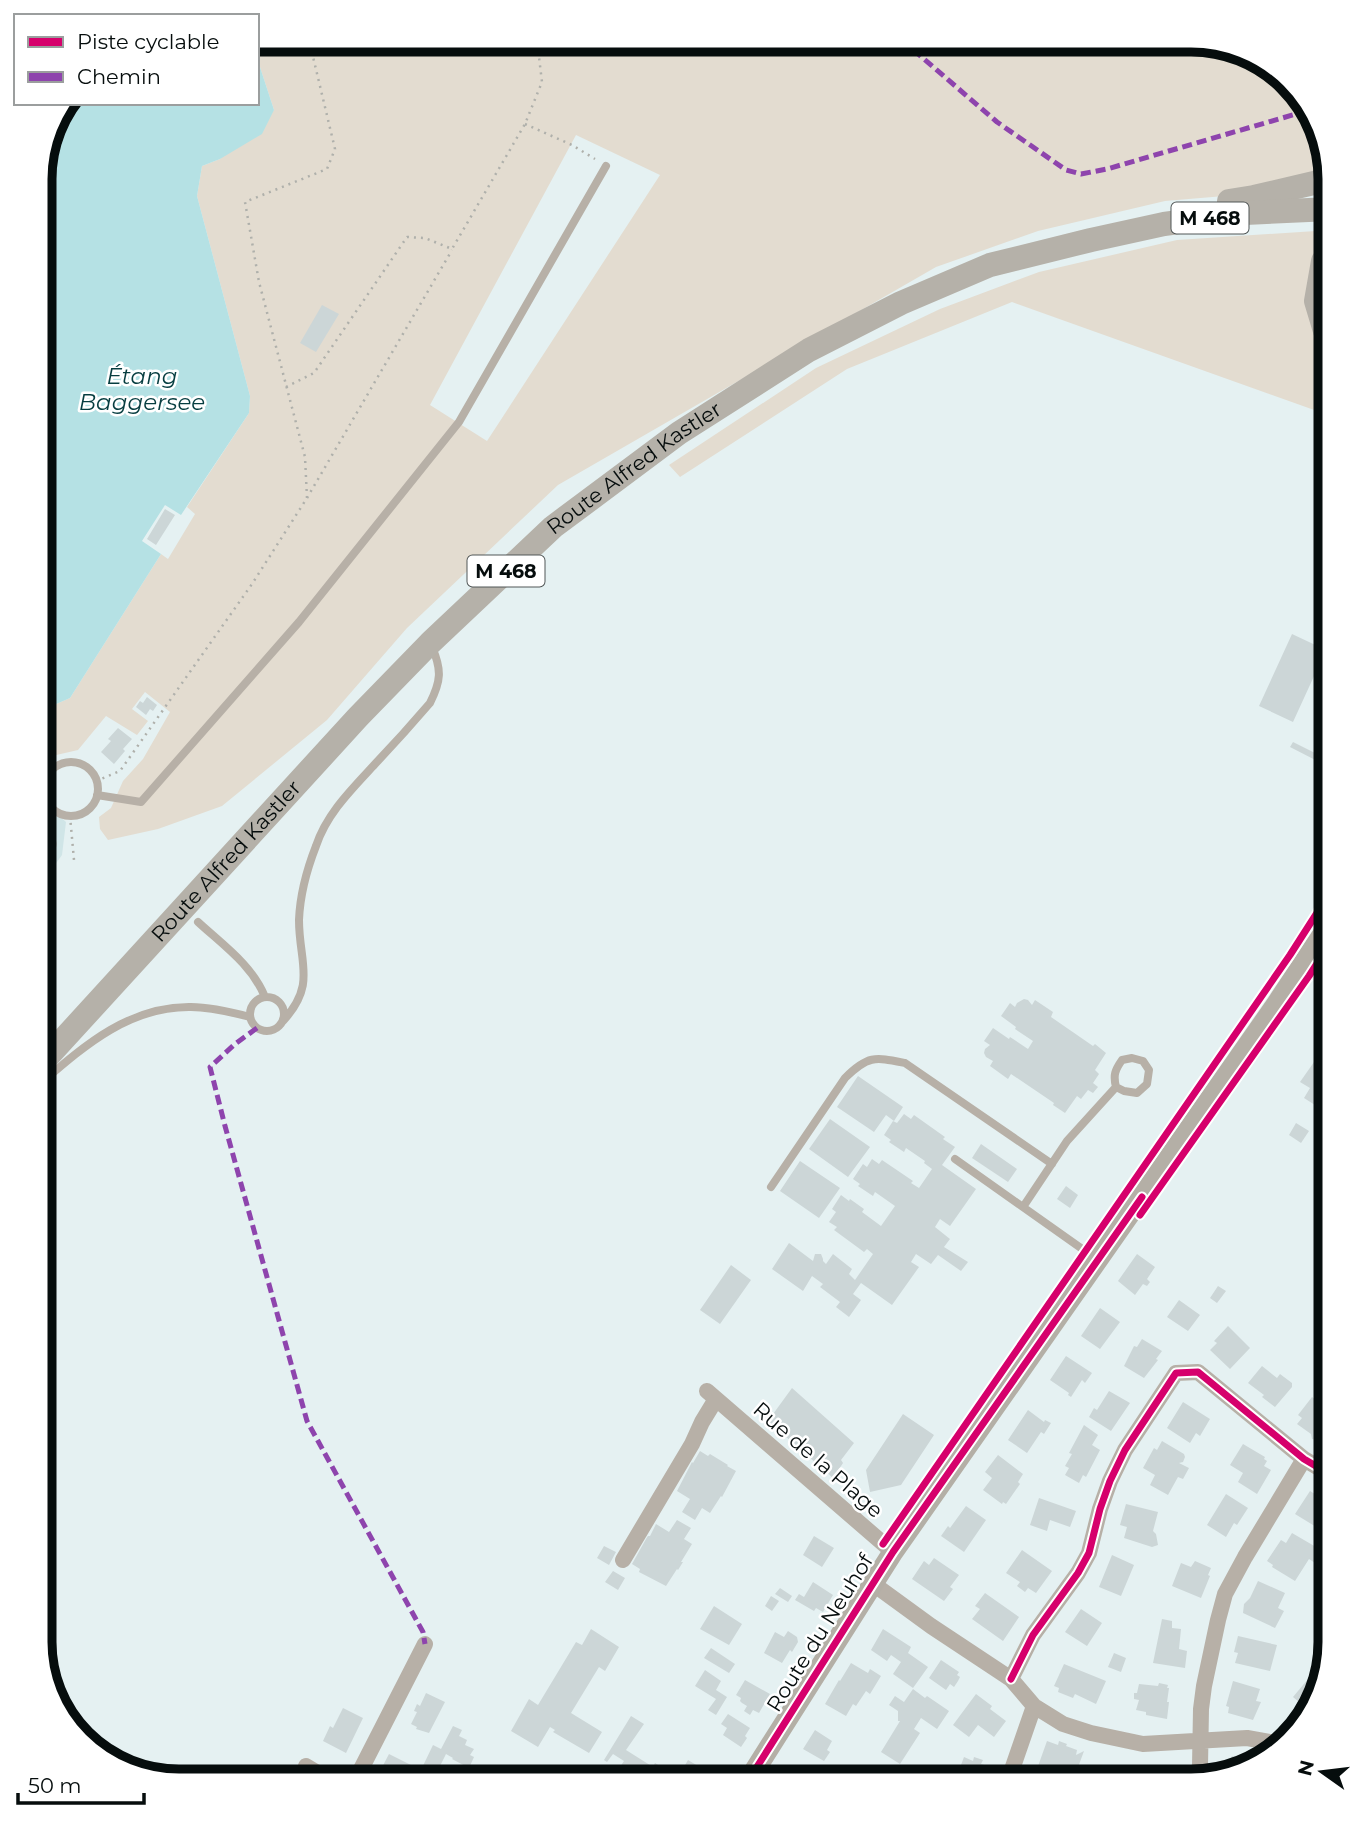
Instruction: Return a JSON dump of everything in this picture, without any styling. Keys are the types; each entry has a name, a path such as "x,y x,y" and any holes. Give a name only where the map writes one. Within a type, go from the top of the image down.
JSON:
{"main road":[{"path":"1091,240 1130,223 1169,212 1318,182"},
{"name":"Route Alfred Kastler","path":"52,1051 358,717 430,643 553,527 679,433 808,350 901,303 990,265 1164,224 1245,213 1318,210"}],"street":[{"name":"Route du Neuhof","path":"756,1769 892,1552 1318,941"},
{"path":"1012,1679 1034,1635 1089,1552 1100,1508 1125,1450 1176,1373 1198,1372 1304,1459 1318,1467"},
{"name":"Rue de la Plage","path":"623,1560 692,1444 711,1395 892,1552"},
{"path":"1199,1768 1204,1686 1225,1594 1304,1459"},
{"path":"872,1583 1012,1679 1034,1706 1063,1724 1143,1744 1247,1738 1269,1742"},
{"path":"361,1769 425,1644"},
{"path":"1012,1769 1034,1706"},
{"path":"306,1766 311,1769"}],"lane":[{"path":"97,795 141,802 299,622 459,422 607,166"},
{"path":"283,1021 283,1006 275,998 259,998 252,1006 250,1017 253,1025 267,1032 277,1029 297,1004 305,976 299,918 305,881 316,843 338,804 429,703 436,691 440,677 438,661 430,643"},
{"path":"53,769 69,762 86,767 96,781 97,795 87,811 79,815 70,816 53,809"},
{"path":"198,922 245,965 265,997"},
{"path":"52,1073 119,1023 145,1014 192,1007 250,1017"},
{"path":"771,1187 845,1077 861,1062 880,1058 905,1062 1052,1164"},
{"path":"1132,1058 1143,1061 1149,1070 1147,1084 1137,1093 1116,1087 1115,1071 1122,1060 1132,1058"},
{"path":"1023,1208 1067,1141 1116,1087"},
{"path":"955,1159 1097,1260"}],"path":[{"path":"307,498 305,457 259,282 245,202 327,169 335,149 312,53"},
{"path":"96,781 120,771 251,584 307,498 525,124 542,82 538,53"},
{"path":"525,124 572,145 607,166"},
{"path":"286,387 314,373 407,237 425,238 452,249"},
{"path":"70,816 74,860"}],"shaded area":[{"path":"259,53 1200,53 1233,59 1255,69 1287,96 1312,138 1318,188 1165,201 1038,231 936,267 558,485 407,628 327,720 222,806 158,829 108,840 100,829 99,817 111,808 123,781 143,759 170,712 145,692 132,709 148,721 137,735 106,716 78,750 53,756 53,706 70,698 161,554 168,559 195,514 187,507 249,413 250,396 197,196 202,166 220,159 274,110 259,64","holes":["576,135 660,175 487,441 430,405"]},
{"path":"1318,231 1318,411 1012,302 847,369 680,477 669,465 816,368 940,309 1039,272 1177,240"},
{"path":"53,810 66,822 62,855 53,868"},
{"path":"53,886 56,898 52,907"}],"water":[{"name":"Étang Baggersee","path":"259,64 274,110 262,134 220,159 202,166 197,196 250,396 249,413 181,515 165,505 142,541 161,554 70,698 53,706 53,171 59,138 77,105 259,105"}],"building":[{"path":"322,305 339,314 316,352 300,343"},
{"path":"165,509 175,515 156,545 147,539"},
{"path":"1292,634 1318,646 1318,667 1293,722 1259,706"},
{"path":"147,697 157,705 146,715 136,707"},
{"path":"118,728 132,739 114,764 101,752"},
{"path":"1293,742 1318,754 1318,761 1290,747"},
{"path":"1024,999 1032,1005 1035,1000 1053,1012 1051,1017 1106,1053 1095,1070 1099,1074 1093,1083 1098,1087 1093,1093 1088,1090 1081,1099 1077,1096 1065,1113 1011,1074 1008,1079 990,1066 993,1061 984,1053 990,1045 984,1041 993,1028 1028,1049 1033,1041 1001,1016 1010,1003 1015,1007"},
{"path":"1318,1056 1318,1107 1304,1098 1310,1088 1300,1082"},
{"path":"858,1076 903,1107 894,1121 886,1115 874,1132 837,1107"},
{"path":"904,1114 911,1119 914,1115 955,1147 942,1165 976,1189 950,1226 940,1219 935,1227 950,1239 944,1247 968,1262 961,1271 938,1255 931,1264 916,1254 911,1262 919,1267 892,1305 861,1283 853,1294 861,1300 849,1317 836,1307 840,1302 820,1287 823,1284 812,1276 803,1291 772,1269 789,1243 813,1261 815,1254 821,1254 826,1264 833,1254 852,1269 849,1274 855,1280 873,1254 867,1249 864,1252 834,1230 837,1227 829,1222 836,1212 832,1209 841,1195 864,1209 862,1212 881,1226 895,1206 875,1192 873,1196 858,1186 860,1184 853,1179 863,1164 867,1167 872,1159 879,1164 882,1160 919,1188 932,1169 906,1148 904,1152 889,1142 891,1140 884,1135 893,1121 897,1123"},
{"path":"830,1119 870,1147 848,1177 809,1149"},
{"path":"1296,1123 1309,1131 1301,1143 1289,1135"},
{"path":"981,1144 1017,1169 1008,1182 972,1158"},
{"path":"800,1161 840,1188 819,1218 780,1191"},
{"path":"1066,1186 1078,1195 1070,1208 1057,1199"},
{"path":"1137,1254 1155,1267 1147,1279 1150,1282 1147,1286 1143,1284 1135,1295 1118,1281"},
{"path":"731,1265 751,1280 720,1324 700,1310"},
{"path":"1218,1286 1226,1291 1217,1303 1210,1298"},
{"path":"1179,1300 1200,1315 1188,1331 1167,1317"},
{"path":"1100,1308 1120,1322 1100,1349 1081,1336"},
{"path":"1228,1326 1250,1348 1230,1369 1210,1350 1217,1343 1214,1341"},
{"path":"1142,1339 1162,1351 1144,1378 1124,1366 1134,1346 1137,1347"},
{"path":"1066,1356 1092,1373 1085,1383 1082,1380 1071,1397 1050,1380"},
{"path":"1262,1366 1277,1378 1280,1374 1292,1383 1292,1387 1275,1407 1248,1383"},
{"path":"792,1388 854,1443 841,1460 843,1463 833,1478 768,1421"},
{"path":"1109,1391 1130,1403 1111,1431 1089,1417"},
{"path":"1312,1397 1318,1401 1318,1440 1312,1439 1311,1434 1297,1424 1302,1418 1298,1415"},
{"path":"1183,1402 1210,1419 1200,1436 1196,1433 1190,1443 1167,1428"},
{"path":"1028,1410 1044,1422 1045,1420 1051,1423 1044,1434 1041,1432 1027,1453 1008,1440"},
{"path":"903,1414 934,1435 901,1485 870,1492 866,1470"},
{"path":"1084,1425 1098,1435 1092,1445 1100,1450 1086,1477 1083,1475 1079,1483 1065,1475 1069,1468 1065,1466"},
{"path":"1162,1441 1184,1454 1183,1462 1179,1463 1189,1468 1183,1479 1178,1477 1168,1495 1150,1485 1155,1475 1143,1468 1154,1448 1157,1450"},
{"path":"1243,1444 1265,1457 1267,1461 1264,1466 1271,1470 1257,1494 1238,1482 1243,1473 1230,1465"},
{"path":"700,1451 708,1456 710,1454 736,1471 710,1513 702,1508 695,1520 682,1512 690,1499 677,1491"},
{"path":"998,1455 1023,1474 1018,1482 1020,1484 1006,1504 983,1490 992,1478 985,1472"},
{"path":"1310,1491 1318,1496 1318,1528 1295,1514"},
{"path":"1226,1494 1248,1508 1226,1537 1207,1525"},
{"path":"1039,1498 1076,1511 1070,1527 1050,1520 1047,1531 1030,1525"},
{"path":"1126,1504 1158,1512 1153,1531 1158,1545 1152,1547 1124,1538 1127,1527 1120,1525"},
{"path":"966,1506 986,1520 964,1552 941,1536"},
{"path":"677,1520 691,1528 684,1539 692,1544 666,1586 639,1572 640,1569 632,1564 656,1524 669,1532"},
{"path":"1292,1533 1318,1550 1315,1563 1309,1559 1295,1581 1267,1561 1281,1540 1286,1543"},
{"path":"814,1536 834,1548 822,1567 803,1555"},
{"path":"604,1546 616,1552 609,1565 597,1558"},
{"path":"1022,1550 1052,1571 1036,1593 1028,1588 1025,1592 1017,1586 1020,1582 1006,1573"},
{"path":"1112,1555 1134,1565 1121,1596 1099,1587"},
{"path":"934,1558 959,1575 944,1601 912,1579 924,1561 929,1565"},
{"path":"1195,1561 1211,1568 1201,1598 1172,1586 1181,1563 1191,1567"},
{"path":"613,1571 625,1578 618,1590 605,1582"},
{"path":"1258,1581 1285,1593 1278,1608 1284,1611 1275,1628 1243,1613 1244,1604"},
{"path":"813,1582 833,1595 823,1612 816,1608 814,1611 795,1600 799,1594 804,1597"},
{"path":"780,1588 792,1596 788,1602 775,1594"},
{"path":"985,1593 1019,1617 1003,1641 972,1619 980,1609 975,1606"},
{"path":"771,1596 779,1601 772,1611 765,1606"},
{"path":"714,1606 742,1624 729,1645 700,1629"},
{"path":"1081,1609 1102,1623 1087,1646 1065,1632"},
{"path":"1162,1619 1172,1621 1172,1628 1181,1629 1179,1649 1187,1651 1185,1668 1153,1663"},
{"path":"591,1629 619,1647 605,1671 599,1667 571,1713 602,1732 589,1753 553,1732 555,1730 550,1727 538,1747 511,1731 529,1699 538,1705 576,1642 582,1645"},
{"path":"883,1629 911,1647 908,1653 928,1667 913,1688 893,1674 901,1662 891,1655 887,1661 871,1650"},
{"path":"788,1631 797,1637 798,1642 782,1663 764,1653 775,1632 784,1637"},
{"path":"1238,1636 1277,1645 1270,1671 1235,1663 1238,1653 1234,1652"},
{"path":"711,1648 735,1664 729,1673 704,1658"},
{"path":"1114,1653 1126,1658 1121,1672 1108,1667"},
{"path":"941,1660 959,1672 957,1675 960,1677 954,1687 950,1684 946,1690 929,1678"},
{"path":"851,1663 868,1673 870,1669 881,1676 870,1694 866,1691 846,1716 825,1704"},
{"path":"1064,1664 1106,1681 1096,1704 1075,1694 1073,1698 1058,1692 1059,1688 1054,1686"},
{"path":"705,1670 721,1681 716,1690 727,1697 716,1715 708,1710 716,1699 695,1686"},
{"path":"1313,1673 1314,1674 1302,1705 1293,1697"},
{"path":"745,1680 770,1694 759,1713 753,1710 750,1715 744,1711 747,1706 736,1695"},
{"path":"1233,1681 1260,1689 1256,1701 1261,1702 1253,1720 1228,1713 1229,1707 1226,1706"},
{"path":"1159,1683 1168,1685 1169,1688 1167,1719 1136,1710 1139,1700 1134,1699 1134,1693 1137,1693 1139,1684 1158,1686"},
{"path":"913,1689 949,1711 937,1729 921,1718 914,1729 920,1733 900,1764 881,1752 900,1721 898,1711 889,1705 895,1696 904,1702"},
{"path":"426,1693 445,1702 429,1733 416,1729 417,1727 411,1724 417,1712 414,1711 417,1704 420,1706"},
{"path":"976,1694 1006,1721 994,1737 978,1725 969,1737 953,1725"},
{"path":"343,1708 363,1718 346,1753 323,1741"},
{"path":"728,1714 750,1728 741,1747 723,1735 727,1728 721,1724"},
{"path":"631,1716 644,1724 626,1750 653,1767 655,1763 663,1768 619,1769 624,1761 613,1754 607,1762 604,1760"},
{"path":"453,1726 462,1730 459,1736 467,1740 465,1745 474,1749 470,1755 474,1757 469,1768 446,1754 440,1766 444,1769 421,1769 433,1745 441,1749"},
{"path":"815,1730 832,1741 827,1750 830,1752 824,1761 803,1749"},
{"path":"1047,1741 1058,1745 1059,1741 1067,1744 1066,1746 1077,1750 1076,1755 1084,1751 1077,1769 1037,1769"},
{"path":"389,1754 413,1766 412,1769 381,1769"},
{"path":"1232,1756 1240,1759 1228,1763"},
{"path":"964,1757 973,1761 974,1757 983,1760 981,1764 991,1767 990,1769 960,1769"},
{"path":"688,1760 703,1769 683,1769"}],"marked path":[{"path":"917,53 997,122 1066,170 1081,174 1107,169 1299,113"},
{"path":"257,1028 210,1067 225,1126 307,1421 423,1632 425,1644"}],"cycle path":[{"path":"883,1544 1318,911"},
{"path":"1140,1215 1318,962"},
{"path":"756,1769 893,1552 1142,1197"},
{"path":"1011,1679 1033,1635 1078,1573 1089,1553 1110,1481 1125,1450 1176,1373 1198,1372 1304,1459 1318,1467"}]}
